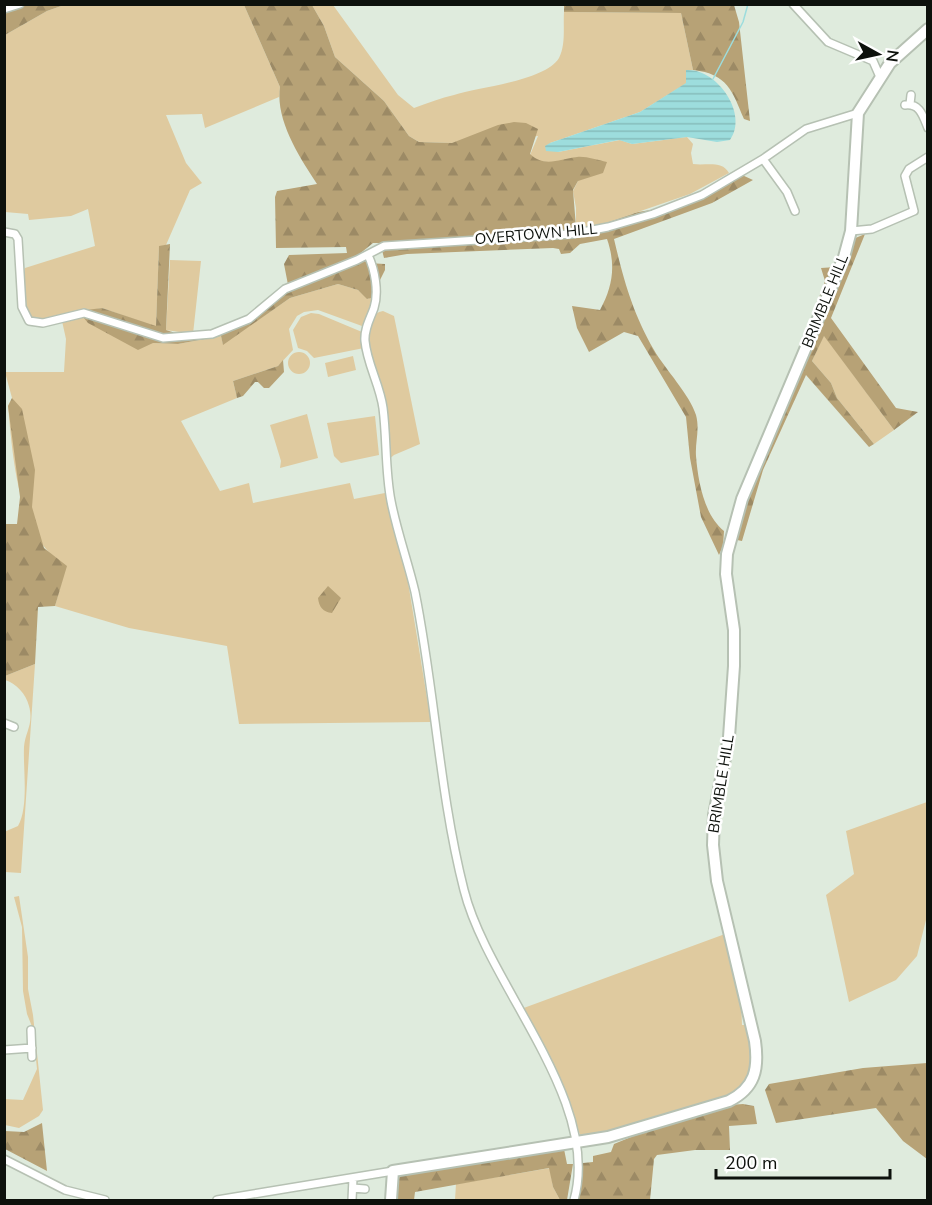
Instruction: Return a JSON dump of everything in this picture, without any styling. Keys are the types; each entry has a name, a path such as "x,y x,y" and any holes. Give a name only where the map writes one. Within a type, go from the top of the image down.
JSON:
{"main road":[{"path":"858,113 890,63 927,29"},
{"name":"BRIMBLE HILL","path":"393,1171 633,1131 719,1105 744,1092 755,1076 754,1041 717,882 712,845 714,815 729,737 734,666 734,630 726,574 727,554 742,499 833,286 851,231 858,113"},
{"path":"391,1200 393,1171"}],"street":[{"path":"4,9 20,4"},
{"path":"793,4 828,42 873,61 890,63"},
{"path":"873,61 880,77"},
{"path":"911,95 907,105 921,111 927,128"},
{"name":"OVERTOWN HILL","path":"4,232 15,234 18,239 22,307 29,321 43,323 84,313 148,335 171,339 212,334 249,320 280,291 390,245 564,234 608,228 692,200 763,159 802,131 858,113"},
{"path":"914,211 905,176 909,169 927,157"},
{"path":"763,159 787,192 795,212"},
{"path":"851,231 872,229 923,207"},
{"path":"368,255 373,266 376,292 365,341 382,403 385,459 391,502 415,593 447,809 464,888 483,943 546,1060 576,1142 579,1171 574,1200"},
{"path":"4,723 14,727"},
{"path":"31,1030 33,1057"},
{"path":"4,1050 32,1048"},
{"path":"4,1159 65,1190 105,1200"},
{"path":"217,1200 393,1171"},
{"path":"352,1200 353,1178"},
{"path":"353,1188 365,1189"}],"shaded area":[{"path":"64,5 244,5 280,87 279,97 205,128 202,114 166,115 186,163 202,183 190,190 166,245 159,247 156,327 102,308 37,321 31,318 24,306 22,290 25,268 95,246 88,209 71,216 29,220 28,214 5,212 5,35 47,11"},
{"path":"312,5 333,5 398,95 414,108 449,96 526,78 551,66 559,58 563,47 564,12 681,13 693,70 686,71 687,83 640,112 550,143 558,152 620,140 632,144 687,137 693,144 691,153 693,164 722,166 729,173 690,194 600,225 576,227 573,191 578,181 579,157 553,162 535,159 530,155 538,136 452,143 419,142 409,136 384,101 335,57 324,26"},
{"path":"170,260 201,261 193,334 166,330"},
{"path":"338,284 358,290 368,299 374,293 372,306 362,326 318,310 304,312 297,316 289,329 293,350 278,366 233,381 237,398 181,421 220,491 249,483 253,503 350,483 354,499 385,493 408,582 431,722 239,724 227,646 129,628 55,606 66,566 50,553 37,536 20,494 8,406 12,398 5,372 64,372 66,339 62,321 83,316 153,343 178,344 221,336 223,344 290,298"},
{"path":"383,311 394,316 420,444 394,455 387,461 386,420 368,341 373,316"},
{"path":"311,313 319,314 362,332 364,348 314,358 307,351 298,348 293,330 301,317"},
{"path":"824,335 894,430 874,444 837,398 831,383 812,361"},
{"path":"299,352 307,355 310,363 307,371 299,374 291,371 288,363 291,355"},
{"path":"353,356 356,370 328,377 325,363"},
{"path":"307,414 318,458 280,468 281,461 270,425"},
{"path":"375,416 379,455 341,463 334,456 327,423"},
{"path":"35,664 21,873 5,872 4,832 18,826 23,808 24,747 30,723 30,712 26,697 17,686 5,680 5,676"},
{"path":"927,802 927,916 917,956 896,980 849,1002 826,895 854,874 846,831"},
{"path":"19,896 28,957 28,989 33,1015 43,1110 39,1116 19,1128 5,1125 5,1099 23,1100 37,1069 33,1029 27,1014 23,991 22,927 14,897"},
{"path":"725,934 741,1000 742,1025 745,1025 752,1052 752,1066 748,1079 738,1089 697,1107 644,1123 581,1137 547,1053 521,1009"},
{"path":"550,1168 553,1187 560,1200 455,1200 456,1184"}],"green space":[{"path":"564,4 734,5 739,22 750,121 744,119 732,92 721,80 714,75 693,70 681,13 564,12"},
{"path":"23,5 64,5 47,11 5,35 4,9"},
{"path":"244,5 312,5 324,26 335,57 384,101 409,136 419,142 452,143 498,125 514,122 526,123 538,129 530,154 541,161 552,162 580,157 607,162 603,173 578,181 573,190 576,227 600,225 638,212 688,204 742,175 753,180 712,203 614,239 625,282 640,322 654,350 688,399 696,415 698,426 696,456 700,486 711,516 724,531 723,546 719,555 701,517 690,458 686,417 638,336 624,332 589,352 577,328 572,306 600,310 608,292 612,275 612,258 607,239 580,244 570,253 561,254 559,249 553,248 407,254 384,258 382,250 395,243 373,243 357,256 368,263 385,264 385,270 371,298 367,299 358,290 338,284 290,298 223,345 221,336 178,344 153,343 138,350 88,323 78,311 102,308 156,326 159,246 170,244 166,330 185,335 203,336 218,334 247,322 289,290 284,264 289,255 347,253 346,247 276,248 275,197 277,191 317,184 290,138 281,112 280,87"},
{"path":"865,234 831,318 896,408 918,412 894,430 824,336 812,361 831,383 837,398 874,444 869,447 806,375 763,470 742,541 737,540 735,532 825,281 821,268 836,267 853,239"},
{"path":"283,360 284,372 269,388 264,388 255,382 243,396 237,398 233,381 278,366"},
{"path":"12,398 22,409 35,470 32,507 44,548 67,566 55,606 38,607 35,664 5,676 5,524 17,524 20,497 8,406"},
{"path":"328,586 341,598 332,613 322,608 318,598"},
{"path":"927,1063 927,1159 903,1141 876,1108 776,1123 765,1090 769,1084 863,1068"},
{"path":"730,1105 754,1106 757,1124 729,1126 730,1150 695,1150 657,1155 654,1159 650,1200 578,1200 583,1163 593,1162 593,1156 611,1152 614,1144 648,1130"},
{"path":"42,1123 47,1171 5,1149 5,1131 24,1132"},
{"path":"564,1149 567,1164 573,1164 567,1200 560,1200 553,1187 549,1168 415,1192 414,1200 395,1200 400,1173 455,1162"}],"water":[{"path":"686,70 698,71 709,76 727,94 736,118 735,129 730,140 717,142 687,137 632,144 619,140 558,152 546,151 545,146 550,143 640,112 686,83"}],"waterway":[{"path":"713,79 743,22 748,4"}]}
